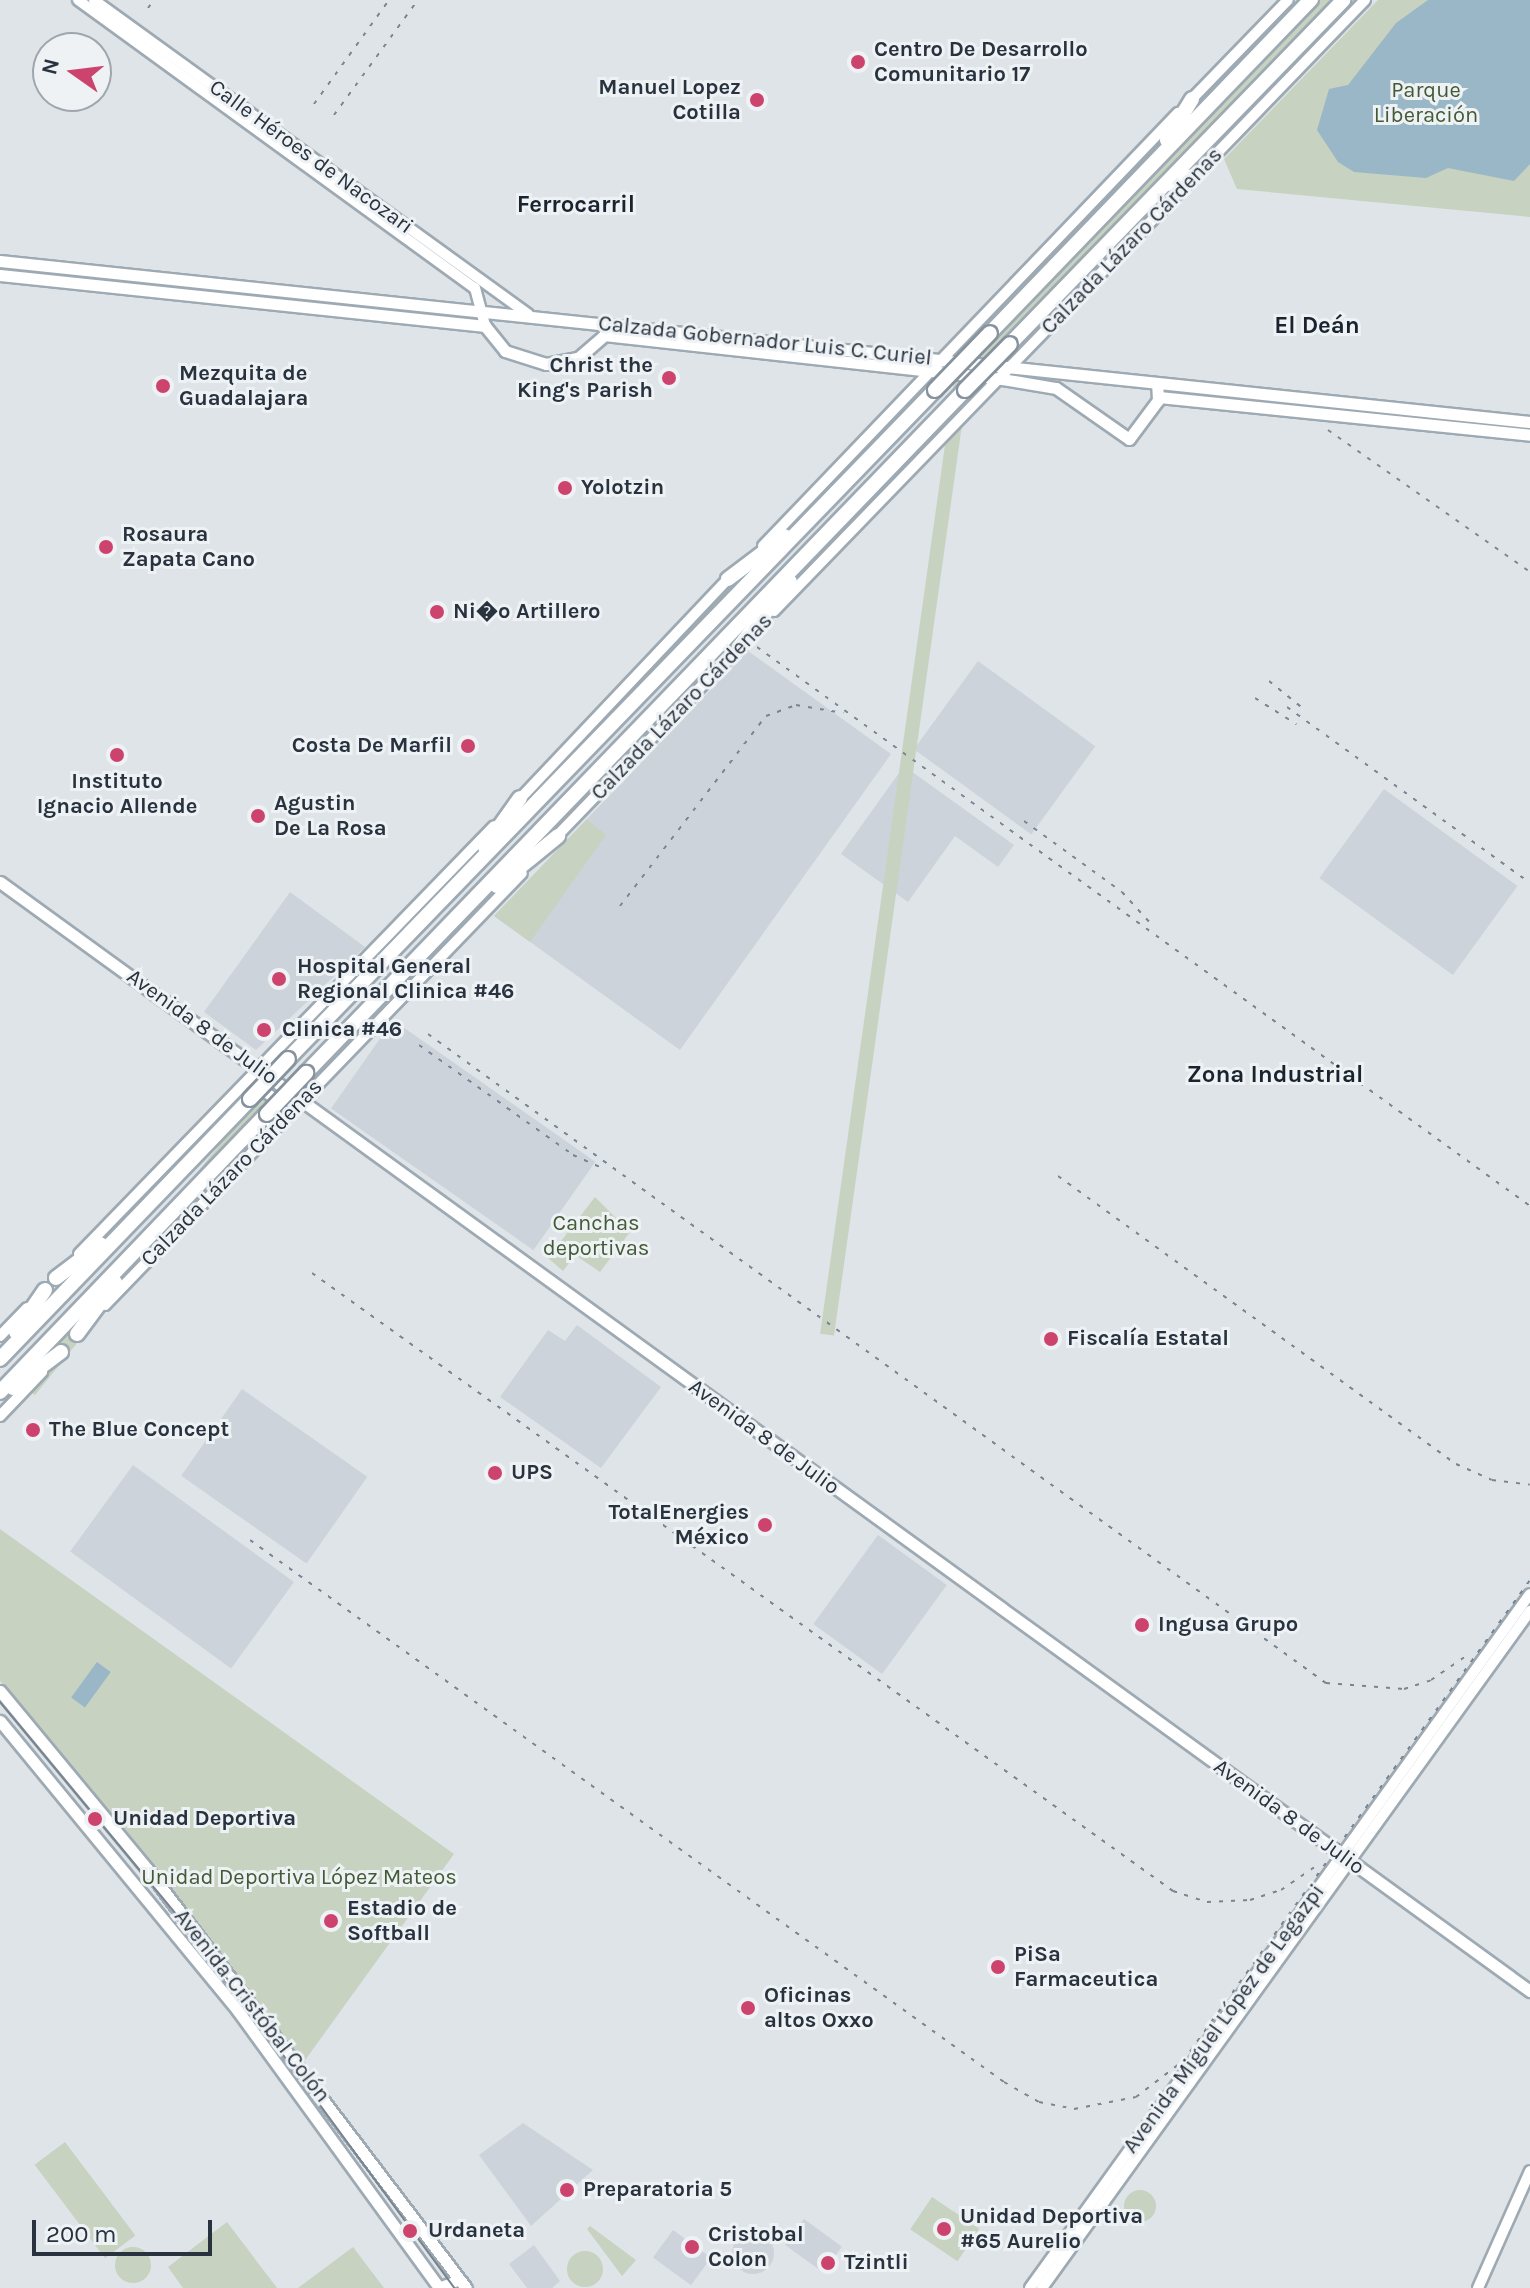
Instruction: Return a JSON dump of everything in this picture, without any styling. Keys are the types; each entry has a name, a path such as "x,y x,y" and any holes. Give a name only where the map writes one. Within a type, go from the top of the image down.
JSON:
{"highway":[{"name":"Calzada Lázaro Cárdenas","path":"0,1358 147,1205 245,1093 288,1059 1311,0"},
{"name":"Calzada Lázaro Cárdenas","path":"0,1395 818,541 1343,0"},
{"path":"1154,162 1192,99"},
{"path":"1163,185 1194,176"},
{"path":"728,579 832,498"},
{"path":"739,647 818,541"},
{"path":"456,885 520,798"},
{"path":"445,929 558,836"},
{"path":"56,1278 147,1205"},
{"path":"77,1334 148,1238"},
{"path":"0,1358 45,1290"},
{"path":"0,1395 61,1352"}],"main road":[{"name":"Calle Héroes de Nacozari","path":"78,0 475,288 484,312"},
{"name":"Calle Héroes de Nacozari","path":"94,0 528,314"},
{"name":"Calzada Lázaro Cárdenas","path":"0,1336 245,1093 258,1069 728,579 936,372 1288,0"},
{"name":"Calzada Lázaro Cárdenas","path":"0,1416 1365,0"},
{"name":"Calzada Gobernador Luis C. Curiel","path":"0,261 484,312 528,314 946,361 1018,362 1157,383 1530,422"},
{"path":"0,275 485,326 484,312"},
{"name":"Calzada Gobernador Luis C. Curiel","path":"485,326 505,351 546,364 578,358 604,335 1002,379 1056,388 1129,439 1159,397"},
{"path":"1157,383 1159,397 1530,435"},
{"name":"Avenida 8 de Julio","path":"0,882 1530,1991"},
{"path":"231,1175 281,1111 256,1085 245,1093"},
{"name":"Avenida Miguel López de Legazpi","path":"1346,1858 1530,1594"},
{"name":"Avenida Miguel López de Legazpi","path":"1030,2288 1530,1611"},
{"name":"Avenida Cristóbal Colón","path":"0,1691 148,1870 464,2286"},
{"name":"Avenida Cristóbal Colón","path":"0,1721 238,2011 439,2288"},
{"name":"Avenida Miguel López de Legazpi","path":"1042,2288 1257,1981"},
{"path":"1478,2288 1530,2171"},
{"path":"439,2288 464,2286"}],"shaded area":[{"path":"748,651 891,754 680,1050 494,916"},
{"path":"978,661 1095,746 1031,834 914,749"},
{"path":"904,766 1014,845 998,867 955,836 908,902 841,854"},
{"path":"1384,789 1517,886 1453,975 1319,878"},
{"name":"Hospital General Regional Clinica #46","path":"290,892 365,947 256,1050 204,1012"},
{"path":"393,1020 595,1162 533,1250 331,1108"},
{"path":"577,1325 661,1387 601,1468 500,1397 548,1330 565,1341"},
{"path":"242,1389 367,1477 307,1564 181,1476"},
{"path":"133,1465 294,1582 231,1669 70,1552"},
{"path":"878,1535 947,1585 882,1674 813,1624"},
{"path":"523,2123 593,2170 531,2226 479,2155"},
{"path":"804,2219 842,2247 823,2273 785,2245"},
{"path":"673,2230 711,2258 691,2285 653,2258"},
{"path":"753,2232 768,2238 774,2253 768,2268 753,2274 738,2268 732,2253 738,2238"},
{"path":"534,2245 560,2281 552,2288 527,2288 509,2264"}],"green space":[{"path":"1297,0 1307,0 1174,137 1198,101"},
{"path":"1319,0 1338,0 991,358 977,356"},
{"path":"1350,0 1360,0 1202,164 1182,173"},
{"name":"Parque Liberación","path":"1378,0 1530,0 1530,217 1237,189 1224,159"},
{"path":"1164,136 1152,159 1021,296 1015,291"},
{"path":"1177,188 1049,322 1043,316 1163,193"},
{"path":"954,381 968,383 834,1336 820,1334"},
{"path":"979,385 986,386 780,600 822,545"},
{"path":"787,541 483,855 522,802 731,581"},
{"path":"788,581 745,638 553,837 498,882"},
{"path":"587,819 606,835 530,942 494,916"},
{"path":"488,839 451,887 287,1049"},
{"path":"515,877 374,1020 368,1015 449,932"},
{"path":"250,1094 143,1206 89,1249 223,1114"},
{"path":"260,1095 271,1104 35,1395 24,1386"},
{"path":"273,1116 234,1168 117,1288 153,1241"},
{"name":"Canchas deportivas","path":"595,1197 630,1232 600,1272 575,1255 563,1271 548,1258"},
{"name":"Unidad Deportiva López Mateos","path":"0,1529 454,1854 303,2063 0,1681"},
{"path":"65,2142 135,2235 105,2258 35,2165"},
{"path":"1140,2190 1152,2194 1156,2206 1152,2218 1140,2222 1128,2218 1124,2206 1128,2194"},
{"name":"Unidad Deportiva #65 Aurelio","path":"932,2197 979,2229 957,2261 910,2229"},
{"path":"227,2222 277,2288 183,2288 168,2267"},
{"path":"590,2226 636,2260 622,2276 587,2229"},
{"path":"133,2247 146,2252 151,2265 146,2278 133,2283 120,2278 115,2265 120,2252"},
{"path":"353,2247 384,2288 298,2288"},
{"path":"585,2251 598,2256 603,2269 598,2282 585,2287 572,2282 567,2269 572,2256"}],"water":[{"name":"Parque Liberación","path":"1428,0 1530,0 1530,164 1514,181 1448,168 1426,178 1354,172 1338,162 1317,130 1329,89 1348,85 1396,23"},
{"path":"97,1662 111,1672 85,1708 71,1698"}],"tram line":[{"path":"0,1702 209,1954 454,2288"}],"railway":[{"path":"148,8 154,0"},
{"path":"314,104 389,0"},
{"path":"334,115 418,0"},
{"path":"1328,430 1530,572"},
{"path":"757,647 1530,1206"},
{"path":"1269,681 1305,710"},
{"path":"1255,698 1296,724"},
{"path":"620,906 766,716 796,705 843,713"},
{"path":"1287,707 1530,883"},
{"path":"1024,821 1122,892 1152,925"},
{"path":"428,1034 1326,1683 1404,1689 1431,1680 1469,1654"},
{"path":"419,1045 573,1155 604,1169"},
{"path":"1058,1176 1456,1464 1492,1480 1530,1485"},
{"path":"312,1273 1173,1891 1207,1902 1250,1900 1281,1890 1316,1866"},
{"path":"250,1540 1004,2082 1039,2102 1074,2109 1136,2097 1183,2061 1530,1580"}],"place":[{"name":"Centro De Desarrollo Comunitario 17","path":"858,62"},
{"name":"Manuel Lopez Cotilla","path":"757,100"},
{"name":"Christ the King's Parish","path":"669,378"},
{"name":"Mezquita de Guadalajara","path":"163,386"},
{"name":"Yolotzin","path":"565,488"},
{"name":"Rosaura Zapata Cano","path":"106,547"},
{"name":"Ni�o Artillero","path":"437,612"},
{"name":"Costa De Marfil","path":"468,746"},
{"name":"Instituto Ignacio Allende","path":"117,755"},
{"name":"Agustin De La Rosa","path":"258,816"},
{"name":"Hospital General Regional Clinica #46","path":"279,979"},
{"name":"Clinica #46","path":"264,1030"},
{"name":"Fiscalía Estatal","path":"1051,1339"},
{"name":"The Blue Concept","path":"33,1430"},
{"name":"UPS","path":"495,1473"},
{"name":"TotalEnergies México","path":"765,1525"},
{"name":"Ingusa Grupo","path":"1142,1625"},
{"name":"Unidad Deportiva","path":"95,1819"},
{"name":"Estadio de Softball","path":"331,1921"},
{"name":"PiSa Farmaceutica","path":"998,1967"},
{"name":"Oficinas altos Oxxo","path":"748,2008"},
{"name":"Preparatoria 5","path":"567,2190"},
{"name":"Unidad Deportiva #65 Aurelio","path":"944,2229"},
{"name":"Urdaneta","path":"410,2231"},
{"name":"Cristobal Colon","path":"692,2247"},
{"name":"Tzintli","path":"828,2263"}],"district":[{"name":"Ferrocarril","path":"576,205"},
{"name":"El Deán","path":"1317,326"},
{"name":"Zona Industrial","path":"1275,1075"}]}
